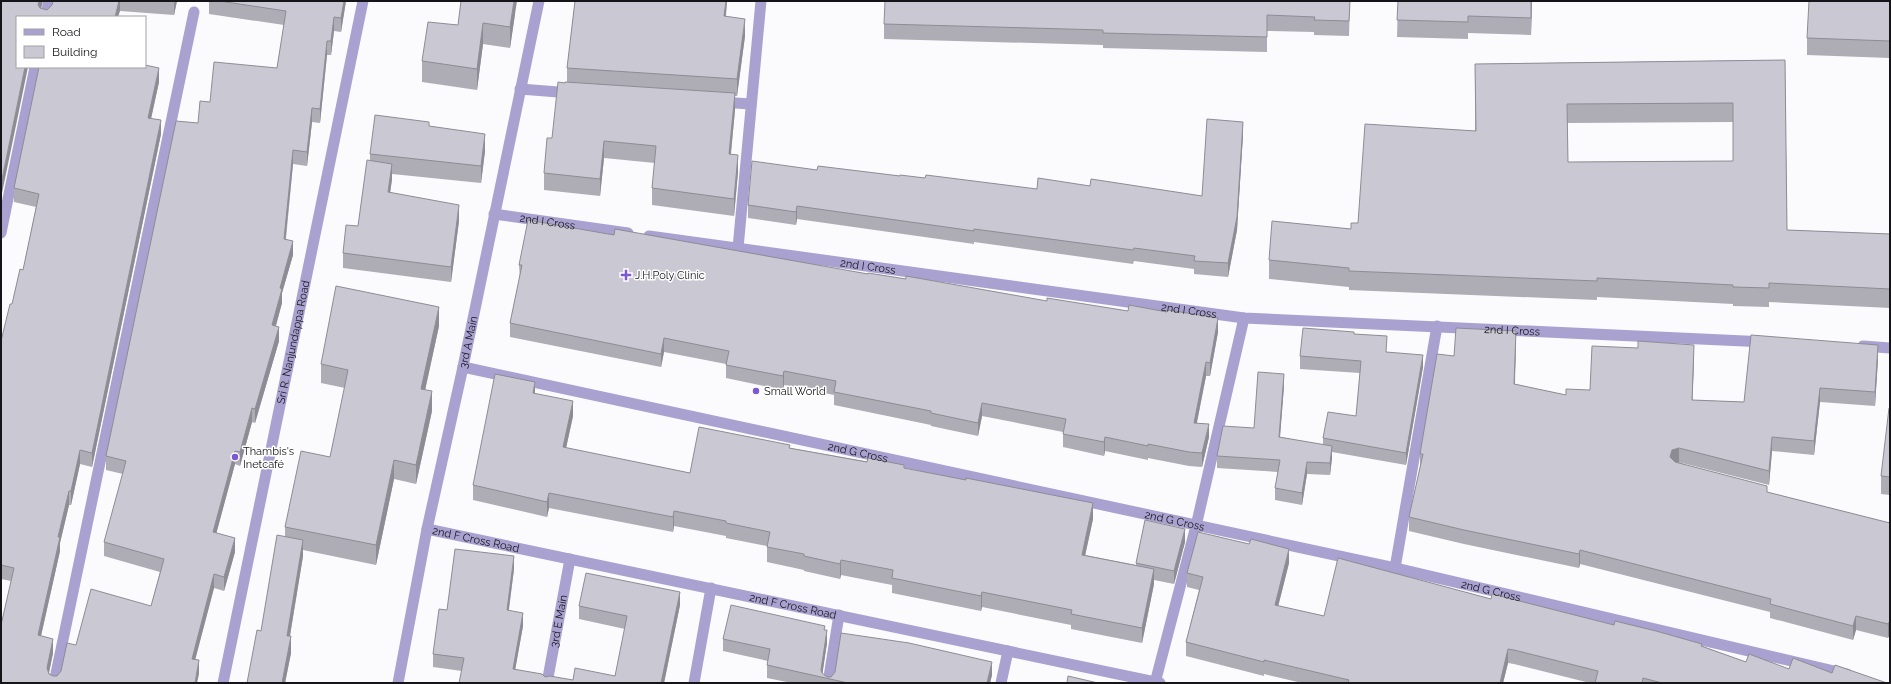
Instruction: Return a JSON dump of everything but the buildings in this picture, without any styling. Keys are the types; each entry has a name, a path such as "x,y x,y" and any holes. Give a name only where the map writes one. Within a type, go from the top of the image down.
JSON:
{"street":[{"path":"45,16 49,1"},
{"name":"Sri R. Nanjundappa Road","path":"223,683 363,1"},
{"name":"3rd A Main","path":"398,683 427,529 463,367 539,1"},
{"path":"738,248 761,1"},
{"path":"54,683 194,12"},
{"path":"1,233 35,68"},
{"path":"520,89 584,93"},
{"path":"711,102 751,104"},
{"name":"2nd I Cross","path":"494,214 1244,318 1780,342"},
{"path":"1156,683 1196,526 1244,318"},
{"path":"1395,568 1437,326"},
{"path":"1852,346 1890,348"},
{"name":"2nd G Cross","path":"463,367 1395,568 1861,678"},
{"name":"2nd F Cross Road","path":"427,529 1156,683"},
{"name":"3rd E Main","path":"547,683 570,559"},
{"path":"694,683 711,588"},
{"path":"828,683 839,615"},
{"path":"1001,683 1008,651"}],"place":[{"name":"J.H.Poly Clinic","path":"626,275"},
{"name":"Small World","path":"756,391"},
{"name":"Thambis's Inetcafé","path":"235,457"}]}
